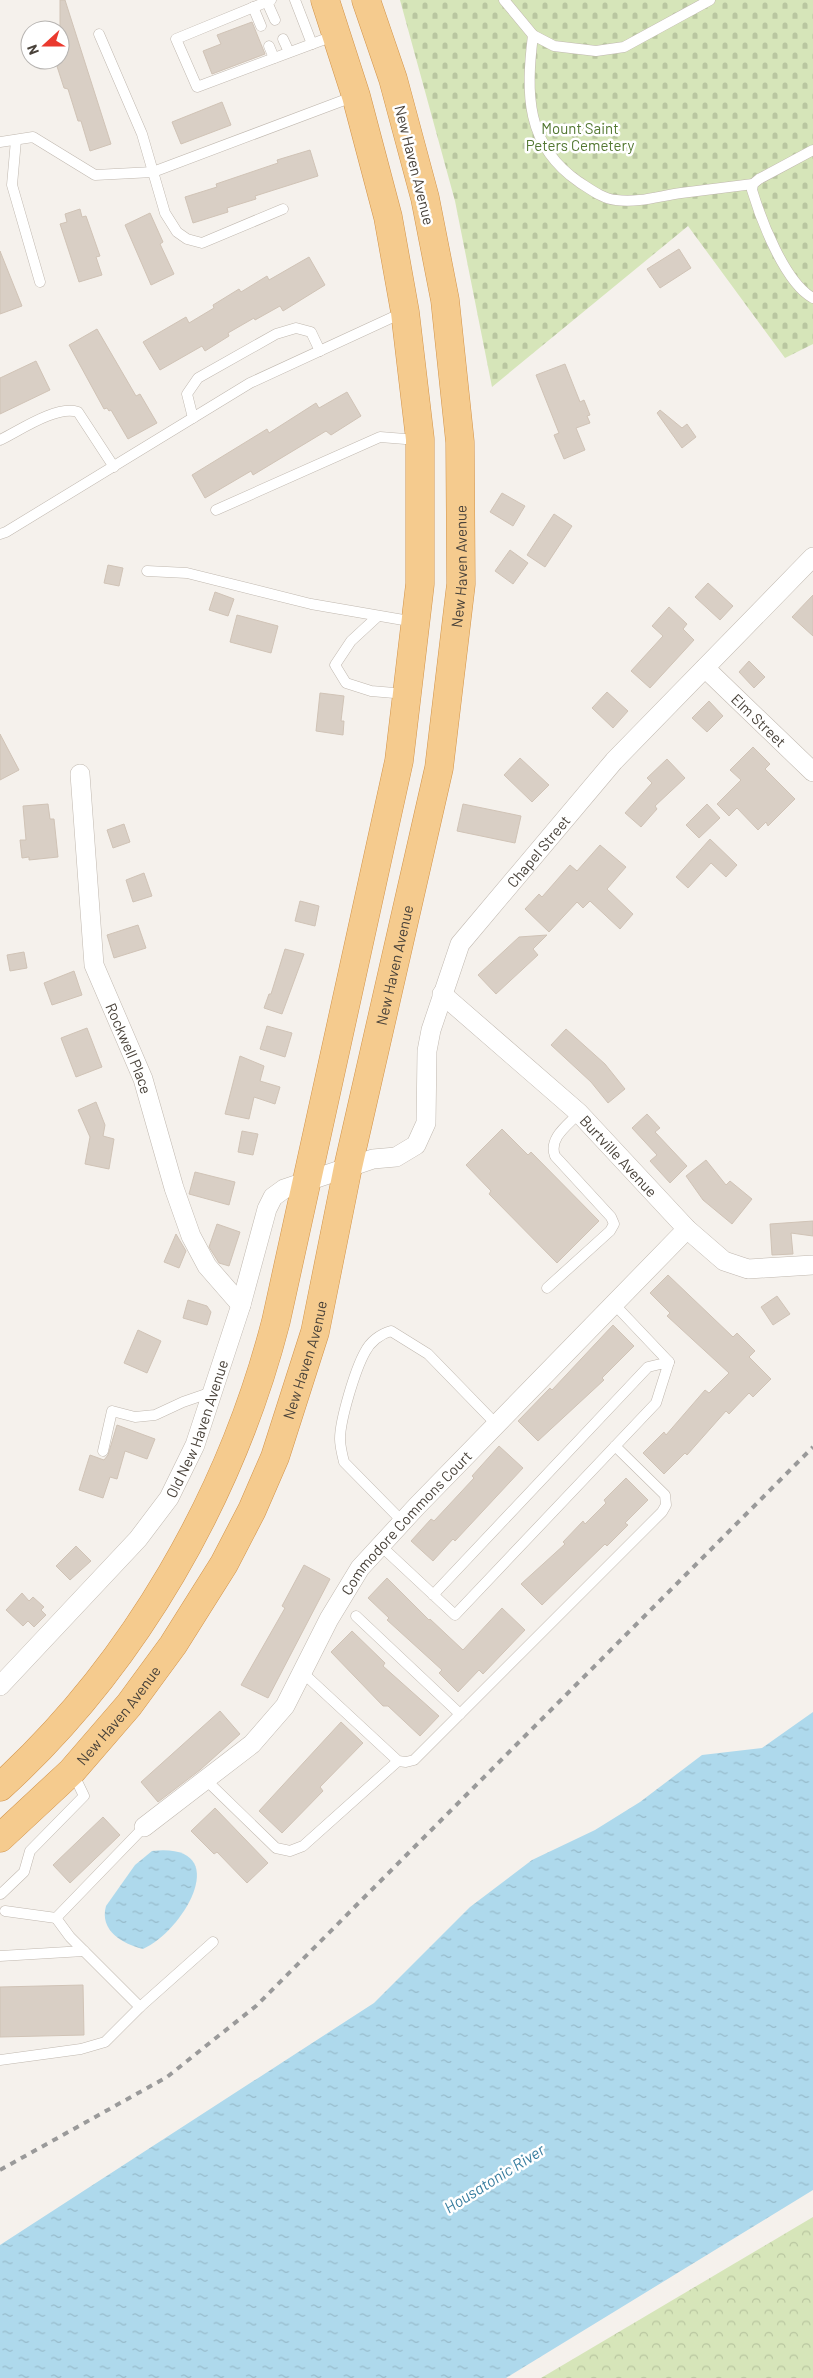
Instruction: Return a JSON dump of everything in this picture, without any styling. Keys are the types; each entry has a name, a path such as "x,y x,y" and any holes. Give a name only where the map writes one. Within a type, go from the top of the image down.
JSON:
{"highway":[{"path":"0,1787 23,1766 66,1719 123,1646 188,1546 214,1496 238,1440 262,1373 308,1179 399,761 420,584 419,440 405,312 388,217 356,96 324,40 325,0"},
{"name":"New Haven Avenue","path":"8,1831 72,1772 129,1705 173,1645 224,1564 252,1510 275,1456 315,1332 348,1168 439,768 462,584 460,442 445,300 423,189 393,79 366,0"}],"street":[{"name":"Chapel Street","path":"348,1168 373,1159 396,1157 406,1153 416,1145 422,1135 427,1108 427,1051 431,1030 460,944 614,761 813,557"},
{"name":"Elm Street","path":"705,668 813,772"},
{"name":"Rockwell Place","path":"80,774 94,965 143,1079 174,1188 190,1236 207,1266 241,1305"},
{"name":"Burtville Avenue","path":"442,994 579,1113 687,1229 724,1261 735,1266 762,1270 813,1265"},
{"name":"Old New Haven Avenue","path":"0,1686 138,1539 169,1498 195,1445 241,1305 267,1210 273,1197 284,1188 348,1168"},
{"name":"Commodore Commons Court","path":"144,1827 252,1744 285,1706 329,1619 360,1568 687,1229"}],"lane":[{"path":"275,20 269,1 176,38 197,87 324,40 296,0"},
{"path":"504,0 533,35 554,46 596,51 624,47 710,0"},
{"path":"253,7 260,26"},
{"path":"99,34 142,134 165,213 177,232 187,239 202,243 283,209"},
{"path":"533,35 529,66 529,104 535,127 552,157 570,175 592,190 615,200 644,200 753,184 813,150"},
{"path":"283,40 289,52"},
{"path":"269,46 274,58"},
{"path":"0,142 33,137 95,176 153,172 356,96"},
{"path":"16,140 12,185 40,282"},
{"path":"753,184 752,190 759,213 772,243 803,292 813,298"},
{"path":"0,534 114,467 250,383 405,312"},
{"path":"193,418 187,394 198,378 276,334 296,328 311,332 320,351"},
{"path":"0,440 52,414 72,410 78,412 114,467"},
{"path":"216,510 380,437 419,440"},
{"path":"147,571 187,573 260,593 377,617 416,622"},
{"path":"377,617 351,641 335,665 346,683 371,691 407,694"},
{"path":"547,1288 610,1231 614,1224 611,1217 555,1156 553,1151 556,1138 579,1113"},
{"path":"614,1304 670,1362"},
{"path":"403,1522 344,1462 341,1445 344,1412 365,1352 381,1334 391,1332 428,1354 496,1425"},
{"path":"381,1546 455,1616 656,1403 670,1362"},
{"path":"433,1595 648,1367 670,1362"},
{"path":"103,1450 112,1411 135,1417 155,1416 183,1402 212,1392"},
{"path":"302,1672 398,1761 414,1760 662,1512 666,1505 665,1495 615,1446"},
{"path":"356,1616 460,1714"},
{"path":"206,1780 276,1848 290,1851 303,1846 398,1761"},
{"path":"72,1772 84,1796 30,1851 24,1872 0,1893 3,1909 56,1918 84,1951 140,2007"},
{"path":"56,1918 144,1827"},
{"path":"0,1848 8,1831"},
{"path":"0,2060 81,2049 106,2042 140,2007 213,1942"},
{"path":"0,1956 84,1951"}],"green space":[{"name":"Mount Saint Peters Cemetery","path":"400,0 813,0 813,344 785,358 688,226 492,387 455,201"},
{"path":"813,2217 813,2378 541,2378"}],"water":[{"name":"Housatonic River","path":"813,1712 813,2190 506,2378 0,2378 0,2245 374,2003 470,1907 532,1860 595,1830 640,1802 702,1755 762,1748"},
{"path":"152,1851 177,1852 192,1860 197,1873 194,1890 186,1908 174,1925 159,1939 143,1949 128,1944 114,1935 106,1923 105,1915 106,1906 135,1865"}],"building":[{"path":"60,0 65,0 111,144 90,151 81,121 78,121 68,89 64,88 58,70 70,70 70,20 60,20"},
{"path":"252,22 265,54 212,74 203,51 221,44 217,35"},
{"path":"222,102 231,125 181,144 172,122"},
{"path":"310,150 318,176 255,196 256,199 227,208 228,212 193,223 185,197 217,187 216,184 278,163 277,160"},
{"path":"80,209 82,217 86,216 100,256 96,257 102,275 79,282 60,224 67,222 65,214"},
{"path":"150,213 163,242 160,244 174,274 151,285 125,225"},
{"path":"679,249 691,268 660,288 647,269"},
{"path":"0,251 22,306 0,314"},
{"path":"309,257 325,285 283,311 280,306 255,320 254,318 228,333 229,336 205,351 202,346 160,370 143,342 186,317 189,323 214,308 213,305 239,289 241,292 267,276 269,280"},
{"path":"97,329 136,396 140,394 157,423 128,439 111,410 104,409 69,345"},
{"path":"36,361 50,390 0,414 0,378"},
{"path":"565,364 580,402 584,400 590,415 587,416 590,423 576,428 585,450 564,459 554,435 559,433 536,375"},
{"path":"347,392 361,416 331,435 326,431 253,475 251,471 205,498 192,475 267,429 269,433 316,403 319,408"},
{"path":"660,410 682,428 687,424 696,437 682,448 657,413"},
{"path":"502,493 525,506 513,526 490,512"},
{"path":"554,514 572,526 545,567 527,555"},
{"path":"510,550 528,563 513,584 495,571"},
{"path":"108,565 123,568 119,586 104,583"},
{"path":"708,583 733,606 720,620 695,597"},
{"path":"215,592 234,599 228,616 209,610"},
{"path":"813,595 813,636 792,617"},
{"path":"669,607 687,624 683,629 694,640 650,688 631,671 663,636 652,626"},
{"path":"237,615 278,626 271,653 230,642"},
{"path":"749,661 765,677 754,688 739,672"},
{"path":"607,692 628,711 613,728 592,708"},
{"path":"320,693 344,696 341,721 344,721 343,735 316,731"},
{"path":"709,701 723,716 707,732 692,718"},
{"path":"0,734 19,770 0,780"},
{"path":"753,747 770,764 765,769 795,799 768,826 766,822 758,830 737,808 729,816 717,804 741,780 730,770"},
{"path":"520,758 549,785 532,802 504,775"},
{"path":"667,759 685,778 655,806 657,809 641,827 625,813 652,783 647,778"},
{"path":"48,804 50,819 54,819 58,857 29,860 29,857 22,858 20,840 26,840 23,806"},
{"path":"463,804 521,816 515,843 457,831"},
{"path":"707,804 720,818 699,838 686,825"},
{"path":"124,824 130,842 113,848 107,830"},
{"path":"710,839 737,865 726,877 711,863 688,888 676,877"},
{"path":"600,845 626,867 607,889 633,914 620,929 590,901 583,908 577,902 549,932 525,909 539,894 542,897 570,865 577,871"},
{"path":"144,873 152,896 133,902 126,880"},
{"path":"300,901 319,906 315,926 295,921"},
{"path":"138,925 146,948 114,958 107,935"},
{"path":"547,935 533,949 538,955 496,994 478,975 519,937"},
{"path":"285,949 304,954 282,1014 264,1008 269,994 271,994"},
{"path":"24,952 27,968 10,971 7,955"},
{"path":"74,971 82,995 52,1005 44,983"},
{"path":"267,1026 292,1033 285,1057 260,1049"},
{"path":"87,1028 102,1067 76,1077 61,1038"},
{"path":"566,1029 605,1064 625,1089 608,1103 591,1082 551,1045"},
{"path":"240,1056 264,1066 260,1081 280,1087 275,1104 254,1097 249,1119 225,1114"},
{"path":"96,1102 105,1125 103,1136 114,1139 109,1169 85,1164 90,1137 78,1110"},
{"path":"647,1114 660,1128 655,1132 687,1166 670,1183 650,1161 657,1155 632,1128"},
{"path":"502,1129 528,1155 531,1152 599,1221 557,1263 489,1194 491,1191 466,1165"},
{"path":"242,1131 258,1134 253,1155 238,1152"},
{"path":"706,1160 726,1185 730,1181 752,1199 732,1224 703,1200 686,1176"},
{"path":"195,1172 235,1182 229,1205 189,1194"},
{"path":"813,1221 813,1236 791,1233 793,1254 772,1255 770,1224"},
{"path":"217,1224 240,1232 229,1266 219,1263 209,1247"},
{"path":"176,1234 186,1251 179,1268 164,1262"},
{"path":"668,1275 733,1337 737,1333 755,1351 749,1357 771,1379 753,1397 749,1393 729,1414 726,1411 687,1455 685,1453 664,1474 643,1453 664,1432 666,1435 705,1390 709,1393 729,1373 667,1316 670,1313 650,1293"},
{"path":"777,1296 790,1314 773,1325 761,1307"},
{"path":"188,1300 207,1306 211,1312 207,1325 183,1318"},
{"path":"613,1325 634,1346 602,1378 604,1380 538,1441 518,1421 550,1388 552,1390"},
{"path":"138,1330 161,1341 147,1373 124,1363"},
{"path":"117,1425 155,1439 147,1459 125,1451 117,1479 110,1477 103,1498 79,1490 90,1455 104,1460 108,1455"},
{"path":"499,1446 523,1468 455,1541 453,1539 433,1561 411,1541 431,1519 434,1521 474,1478 472,1476"},
{"path":"626,1478 648,1500 625,1523 628,1525 607,1546 605,1544 542,1605 521,1584 565,1544 563,1542 583,1521 585,1524 606,1503 604,1500"},
{"path":"76,1546 91,1561 70,1580 56,1566"},
{"path":"304,1565 330,1579 268,1698 241,1685 285,1608 282,1606"},
{"path":"387,1578 429,1620 463,1650 502,1608 525,1630 483,1674 479,1670 458,1692 439,1673 442,1670 387,1620 389,1618 368,1598"},
{"path":"22,1593 29,1601 33,1597 44,1607 41,1610 46,1615 34,1627 28,1621 23,1626 6,1610"},
{"path":"352,1631 385,1663 383,1666 439,1716 420,1736 388,1706 383,1706 331,1652"},
{"path":"220,1711 240,1734 200,1770 158,1802 141,1782"},
{"path":"341,1722 363,1743 320,1787 323,1791 282,1833 259,1811"},
{"path":"215,1808 268,1863 247,1883 217,1852 214,1854 191,1831"},
{"path":"103,1817 120,1835 70,1883 53,1865"},
{"path":"83,1985 84,2035 0,2037 0,1987"}],"railway":[{"path":"0,2170 167,2077 256,2006 813,1447"}]}
